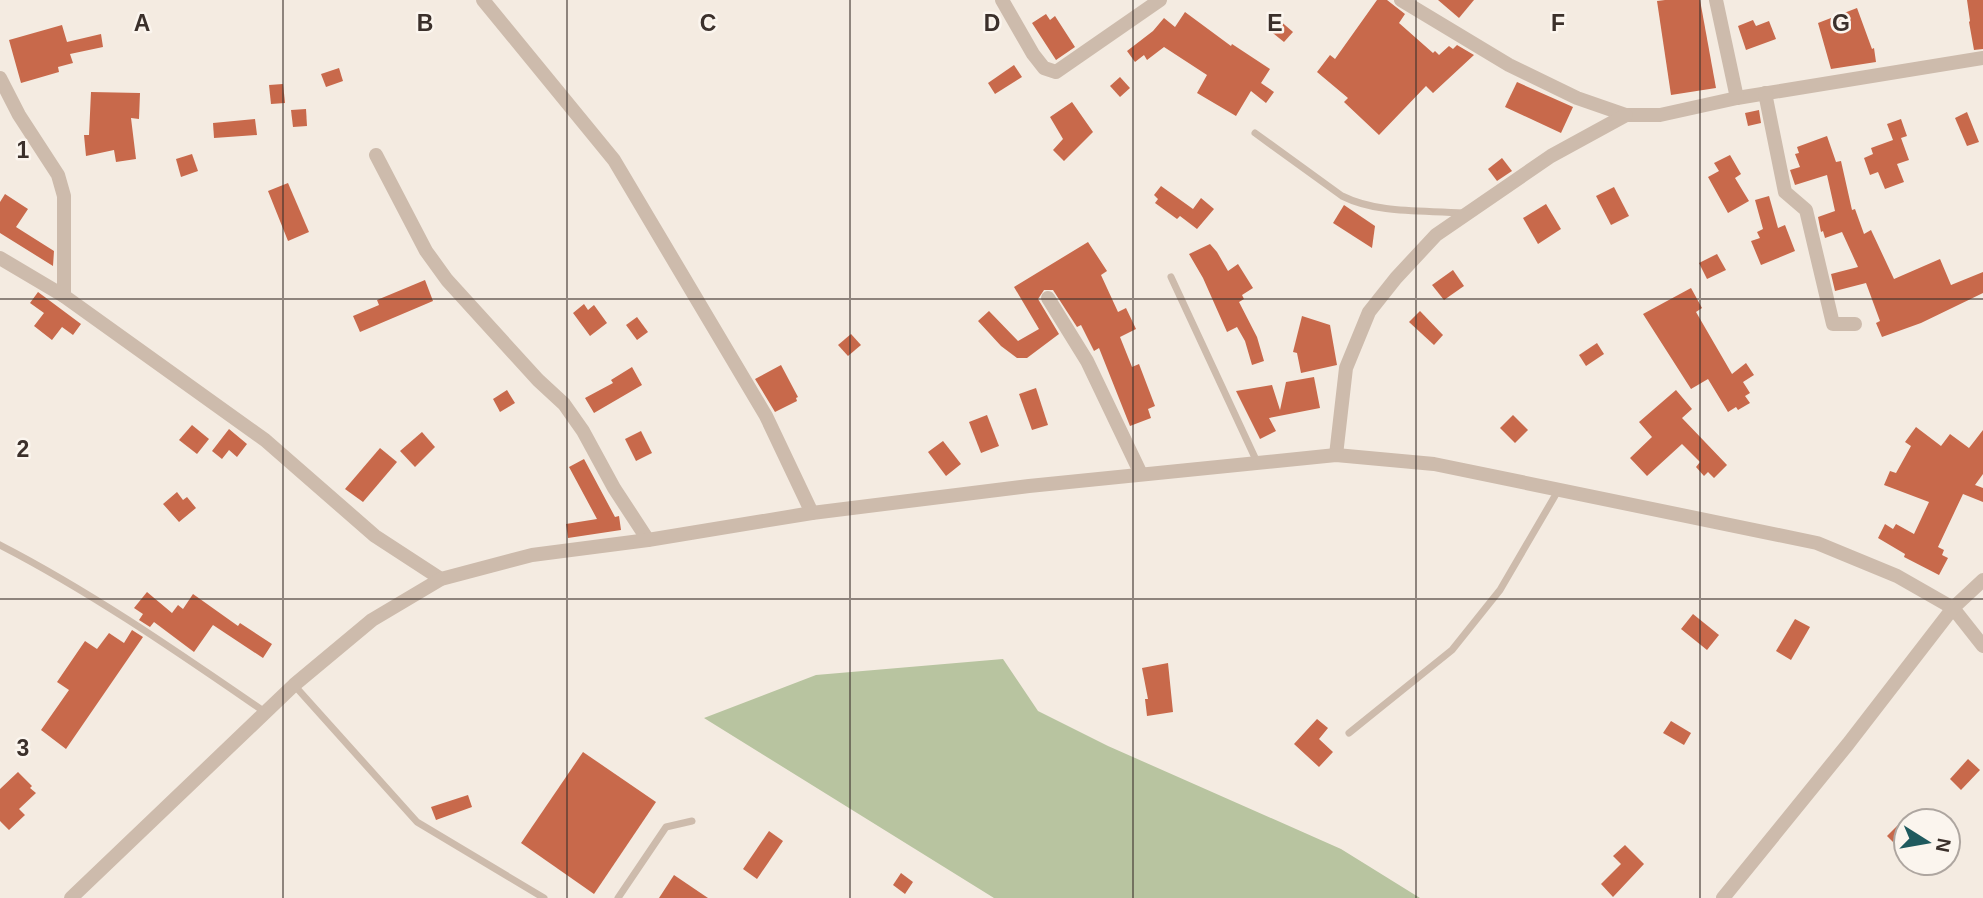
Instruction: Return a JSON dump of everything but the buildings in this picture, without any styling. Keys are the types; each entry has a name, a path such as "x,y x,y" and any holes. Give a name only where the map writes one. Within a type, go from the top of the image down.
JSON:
{"street":[{"path":"483,0 614,160 766,416 812,513"},
{"path":"1002,0 1033,54 1044,68 1056,72 1160,0"},
{"path":"1401,0 1509,65 1577,98 1626,115 1660,115 1765,93 1983,58"},
{"path":"1716,0 1737,98"},
{"path":"0,78 19,115 61,182 64,196 64,296"},
{"path":"1765,93 1785,192 1806,210 1833,324 1856,324"},
{"path":"1336,455 1346,368 1369,312 1396,278 1436,234 1551,156 1626,115"},
{"path":"376,155 426,251 447,280 538,380 564,404 648,540"},
{"path":"0,258 64,296 265,440 375,536 441,579"},
{"path":"1048,298 1087,361 1141,474"},
{"path":"71,898 293,685 372,620 441,579 531,555 648,540 812,513 1141,474 1336,455 1434,464 1817,543 1898,576 1953,608 1983,646"},
{"path":"1723,898 1848,744 1953,608 1983,580"}],"lane":[{"path":"1255,133 1342,196 1356,203 1371,207 1465,214"},
{"path":"1171,277 1257,462"},
{"path":"1349,733 1452,650 1500,590 1560,489"},
{"path":"0,545 102,603 265,712"},
{"path":"293,685 417,822 544,898"},
{"path":"618,898 666,827 692,821"}],"green space":[{"path":"1003,659 1038,711 1108,746 1341,849 1420,898 994,898 704,718 816,675"}]}
